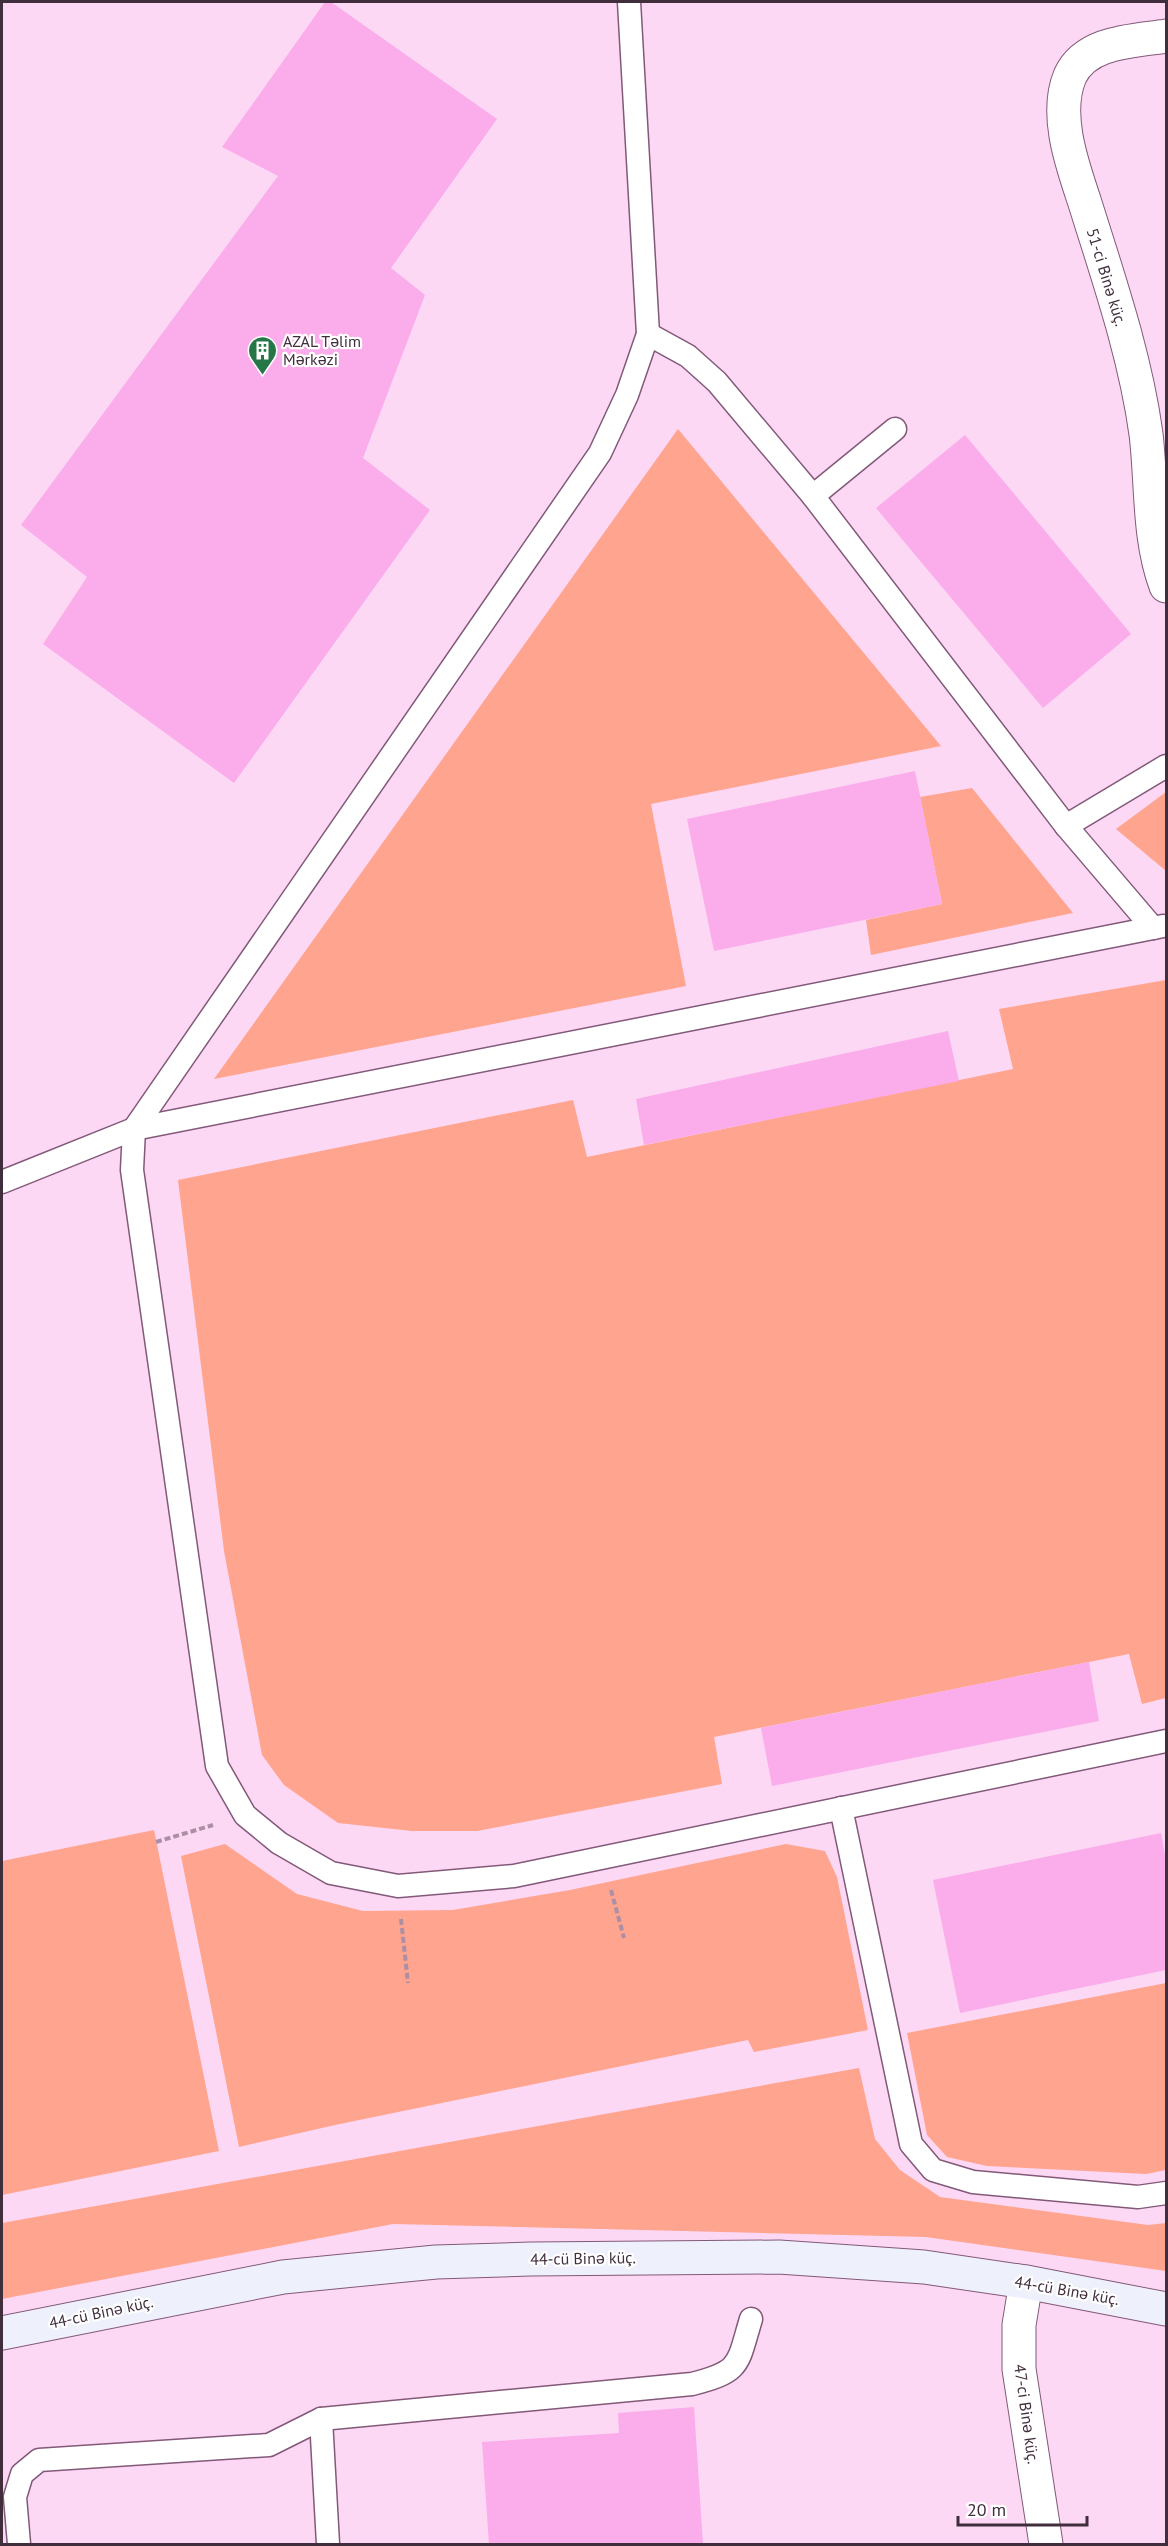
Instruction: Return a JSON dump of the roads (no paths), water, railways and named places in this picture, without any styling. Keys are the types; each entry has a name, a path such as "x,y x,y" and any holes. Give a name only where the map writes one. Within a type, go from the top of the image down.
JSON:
{"street":[{"name":"51-ci Binə küç.","path":"1167,36 1105,46 1083,58 1070,76 1064,111 1068,151 1123,325 1136,379 1156,433 1155,542 1167,586"},
{"name":"44-cü Binə küç.","path":"2,2333 283,2277 436,2262 633,2257 779,2257 924,2267 1026,2282 1167,2309"},
{"name":"47-ci Binə küç.","path":"1026,2282 1018,2325 1019,2369 1046,2544"}],"lane":[{"path":"629,2 648,334 627,395 600,453 134,1129 132,1170 217,1766 245,1815 279,1843 331,1874 398,1886 514,1876 1167,1741"},
{"path":"648,334 688,356 717,382 813,496 1066,826 1160,927"},
{"path":"813,496 895,429"},
{"path":"1066,826 1167,766"},
{"path":"2,1182 134,1129 1160,927"},
{"path":"841,1808 911,2144 933,2170 973,2182 1138,2197 1167,2193"},
{"path":"20,2544 15,2497 22,2474 39,2460 269,2445 321,2419 692,2384 721,2377 738,2362 751,2319"},
{"path":"321,2419 328,2544"}],"place":[{"name":"AZAL Təlim Mərkəzi","path":"262,376"}]}
